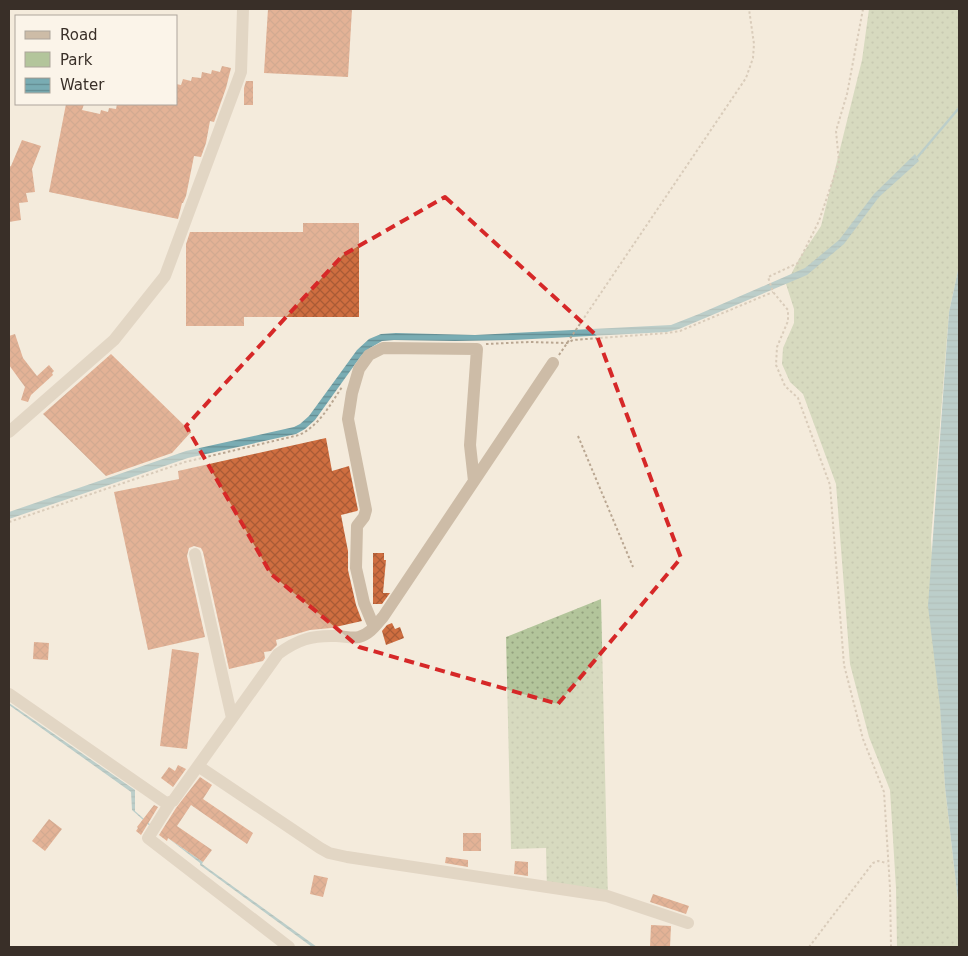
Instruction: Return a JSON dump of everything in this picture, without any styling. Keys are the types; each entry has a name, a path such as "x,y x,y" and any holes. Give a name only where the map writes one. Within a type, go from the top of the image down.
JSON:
{"street":[{"path":"9,432 114,340 165,276 241,72 243,9"},
{"path":"374,628 364,603 356,568 357,526 364,517 366,510 348,420 352,393 359,368 369,355 383,348 477,349 470,445 474,481"},
{"path":"289,947 148,838 170,803 278,654 295,642 325,636 360,636 374,628 553,363"},
{"path":"195,554 232,718"},
{"path":"9,694 166,803 170,803"},
{"path":"198,766 329,853 607,896 688,923"}],"path":[{"path":"553,363 746,78 753,58 754,44 750,9"},
{"path":"863,9 847,94 836,131 840,162 832,186 819,221 798,263 768,277 773,292 788,310 788,321 777,347 776,365 785,386 798,398 830,485 844,665 863,739 884,792 890,888 891,947"},
{"path":"484,344 567,343 573,340 680,331 773,292"},
{"path":"9,522 186,462 299,435 306,432 320,418 346,381"},
{"path":"578,436 633,567"},
{"path":"809,947 873,863 878,861 887,863"}],"highlighted area":[{"path":"445,197 597,336 681,558 558,704 359,647 271,574 186,426 343,255"}],"green space":[{"path":"869,9 959,9 959,266 949,312 931,539 945,787 959,910 959,947 897,947 896,888 890,790 869,737 850,664 836,484 803,394 790,382 782,364 783,348 794,323 794,309 786,284 799,259 821,226 862,60"},
{"path":"601,599 608,901 547,892 546,848 511,849 506,637"}],"water":[{"path":"915,154 919,161 879,197 844,244 807,275 679,329 667,332 513,340 382,341 361,356 315,420 296,434 188,458 9,519 9,512 186,451 294,427 309,416 357,350 369,339 381,334 475,335 671,325 699,314 805,268 839,240 874,194"},
{"path":"959,266 959,910 945,787 940,706 928,606 949,312"},
{"path":"9,703 135,790 135,811 152,826 132,810 131,792 9,705"},
{"path":"168,838 317,947 312,947 200,865 200,863"}],"building":[{"path":"268,9 352,9 348,77 264,73"},
{"path":"222,66 231,68 214,122 210,121 201,157 194,156 186,196 178,219 49,192 66,105 84,105 82,110 100,114 101,110 108,112 109,108 116,109 117,105 178,105 178,84 181,85 183,79 191,81 192,77 201,78 202,72 211,74 212,70 220,72"},
{"path":"246,81 253,81 253,105 244,105"},
{"path":"22,140 41,146 32,169 35,192 26,193 28,202 19,203 21,220 9,222 9,167"},
{"path":"303,223 359,223 359,317 244,317 244,326 186,326 186,244 190,232 303,232"},
{"path":"15,334 23,358 37,376 49,365 54,371 53,375 31,395 28,402 21,400 25,387 9,365 9,336"},
{"path":"111,354 191,432 172,453 106,476 43,414"},
{"path":"326,438 332,471 349,466 358,510 341,515 348,551 348,570 356,605 362,621 331,628 310,630 276,640 277,645 271,651 264,652 265,658 263,661 229,669 203,552 201,548 194,546 189,548 187,556 205,637 148,650 114,492 179,479 178,471"},
{"path":"373,553 384,553 384,560 386,560 383,593 390,593 382,604 373,604"},
{"path":"392,623 395,629 400,627 404,638 386,645 382,631 387,625"},
{"path":"34,642 49,643 48,660 33,659"},
{"path":"172,649 199,653 187,749 160,746"},
{"path":"178,765 186,769 173,787 161,778 169,767 175,771"},
{"path":"200,777 212,785 203,799 253,833 247,844 191,805 177,826 212,850 203,862 168,838 167,841 159,835 176,808"},
{"path":"154,805 158,807 141,835 136,831 137,827"},
{"path":"49,819 62,829 45,851 32,841"},
{"path":"463,833 481,833 481,851 463,851"},
{"path":"446,857 468,860 468,867 445,863"},
{"path":"515,861 528,862 528,876 514,874"},
{"path":"314,875 328,878 323,897 310,894"},
{"path":"653,894 689,906 686,914 650,902"},
{"path":"651,925 671,926 670,947 650,947"}],"waterway":[{"path":"915,160 959,108"}]}
